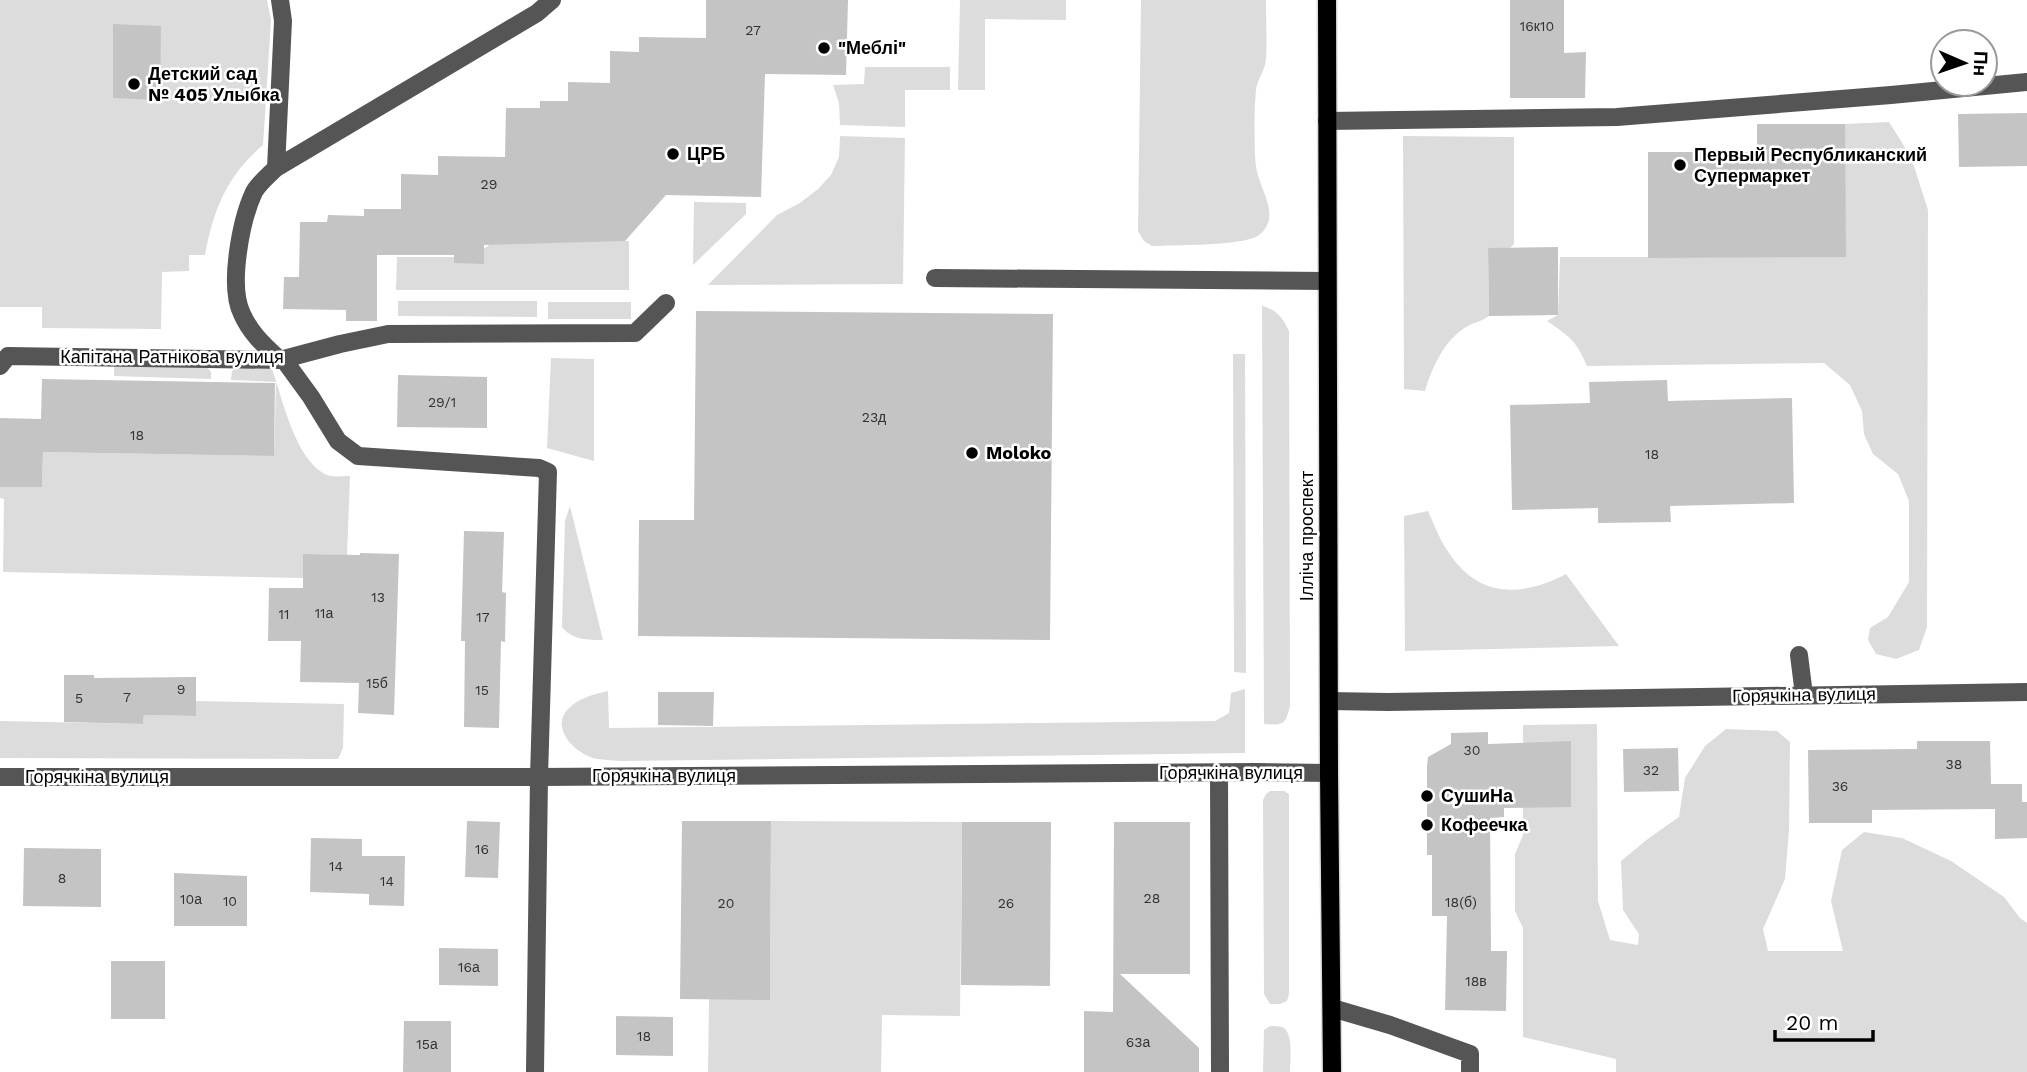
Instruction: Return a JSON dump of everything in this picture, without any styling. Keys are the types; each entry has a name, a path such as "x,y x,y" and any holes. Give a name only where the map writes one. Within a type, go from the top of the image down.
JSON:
{"main road":[{"name":"Ілліча проспект","path":"1327,0 1332,1072"}],"street":[{"path":"276,168 283,21 280,0"},
{"path":"536,1072 539,777 548,472 539,468 358,456 338,441 312,397 282,360 256,338 241,312 236,289 242,229 256,189 276,168 537,13 552,0"},
{"path":"1327,121 1617,117 2027,82"},
{"path":"935,278 1327,281"},
{"name":"Капітана Ратнікова вулиця","path":"0,366 8,356 282,360 388,334 635,333 666,303"},
{"path":"1799,655 1804,695"},
{"name":"Горячкіна вулиця","path":"1329,701 2027,692"},
{"path":"1219,773 1220,1072"},
{"name":"Горячкіна вулиця","path":"0,776 539,777 1329,773"},
{"path":"1332,1008 1390,1025 1470,1054 1470,1072"}],"shaded area":[{"name":"Детский сад № 405 Улыбка","path":"0,0 267,0 271,20 263,145 240,169 224,194 213,222 205,255 189,255 189,271 162,272 161,329 42,328 42,307 0,307"},
{"path":"960,0 1066,0 1066,20 985,19 985,90 958,90"},
{"path":"1141,0 1266,0 1266,59 1256,91 1255,137 1256,166 1267,202 1269,219 1266,227 1252,239 1225,243 1152,246 1144,241 1138,231"},
{"path":"865,67 950,67 950,90 905,90 905,127 840,125 839,103 833,85 864,84"},
{"path":"1889,122 1911,157 1928,210 1927,627 1919,650 1896,659 1876,654 1868,640 1870,628 1888,617 1909,582 1909,501 1898,474 1873,454 1864,434 1862,411 1850,385 1824,363 1587,366 1572,340 1547,321 1558,315 1560,257 1845,257 1845,124"},
{"path":"840,136 905,138 903,284 708,285 777,215 800,203 831,175 839,157"},
{"path":"1403,136 1514,137 1514,244 1510,248 1488,248 1489,316 1466,327 1450,341 1435,365 1425,391 1404,389"},
{"path":"694,202 746,203 746,214 693,265"},
{"path":"495,241 629,241 629,290 396,290 397,257 472,257"},
{"path":"398,301 537,301 537,317 398,316"},
{"path":"548,302 631,302 631,319 548,319"},
{"path":"1262,306 1278,315 1289,331 1290,706 1285,721 1275,724 1264,724"},
{"path":"1233,354 1245,354 1246,673 1234,672"},
{"path":"551,358 594,359 594,461 547,448"},
{"path":"119,364 206,366 211,372 211,379 114,376 114,367"},
{"path":"237,367 272,369 291,426 304,454 326,475 350,476 347,555 304,554 303,578 3,572 4,499 0,498 0,487 42,487 43,452 274,456 276,382 231,380 232,371"},
{"path":"570,506 603,640 575,637 562,627 565,521"},
{"path":"1428,511 1447,550 1472,577 1486,585 1516,590 1549,582 1566,574 1619,646 1405,651 1404,516"},
{"path":"1245,689 1245,753 621,761 586,755 572,745 563,731 562,724 563,716 572,705 608,691 609,728 1215,721 1229,713 1231,693"},
{"path":"196,701 344,704 343,748 338,759 0,758 0,721 143,724 144,715 195,716"},
{"path":"1597,724 1598,901 1610,940 1638,945 1639,934 1623,910 1621,861 1679,817 1685,778 1705,746 1726,729 1777,731 1790,742 1789,830 1785,879 1763,929 1768,951 1843,951 1831,901 1842,850 1864,832 1902,838 1951,861 2004,897 2027,923 2027,1072 1616,1072 1616,1059 1523,1037 1523,928 1515,911 1515,854 1523,835 1523,725"},
{"path":"1270,791 1284,791 1289,794 1289,994 1287,1001 1280,1004 1270,1004 1264,994 1263,800"},
{"path":"771,821 962,822 960,1016 882,1015 881,1072 708,1072 709,999 770,999"},
{"path":"1270,1026 1282,1027 1288,1034 1290,1072 1263,1072 1264,1030"}],"building":[{"path":"706,0 848,0 846,75 765,74 761,197 666,195 625,241 484,245 484,264 454,263 454,255 377,255 377,321 346,321 346,310 283,309 284,277 299,277 300,222 327,222 328,215 364,216 364,209 401,209 401,174 438,175 438,156 505,157 506,108 540,108 540,101 568,101 568,82 610,83 610,51 639,52 639,37 706,38"},
{"path":"1510,0 1564,0 1564,53 1586,52 1585,98 1510,98"},
{"path":"113,24 161,26 160,100 113,98"},
{"path":"2027,113 2027,166 1959,167 1958,114"},
{"path":"1757,124 1845,124 1846,257 1648,258 1648,152 1757,152"},
{"path":"1558,247 1558,315 1489,316 1488,248"},
{"path":"696,311 1053,314 1050,640 638,636 639,520 694,520"},
{"path":"398,375 487,377 487,428 397,427"},
{"path":"42,379 275,383 274,456 43,452 42,487 0,487 0,418 41,419"},
{"path":"1667,380 1668,401 1792,398 1794,503 1670,506 1671,522 1598,523 1598,508 1512,510 1510,405 1590,403 1589,382"},
{"path":"464,531 504,532 502,592 506,593 505,642 501,641 499,728 464,727 465,641 461,641"},
{"path":"303,554 399,554 394,715 358,713 359,683 300,682 301,641 268,641 269,588 303,588"},
{"path":"64,675 94,675 94,678 196,677 196,716 144,715 143,724 64,722"},
{"path":"658,692 714,692 713,726 658,725"},
{"path":"1488,732 1488,744 1571,741 1571,807 1504,808 1504,817 1490,818 1491,951 1507,951 1506,1011 1445,1010 1447,916 1432,916 1432,855 1427,855 1428,757 1451,744 1451,733"},
{"path":"1917,741 1990,741 1991,784 2022,784 2022,802 2027,802 2027,838 1995,839 1995,809 1872,810 1872,823 1809,823 1808,750 1917,749"},
{"path":"1678,748 1679,791 1624,792 1623,749"},
{"path":"467,821 500,822 498,878 465,877"},
{"path":"682,821 771,821 770,1000 680,999"},
{"path":"962,822 1051,822 1050,986 961,985"},
{"path":"1114,822 1190,822 1190,974 1120,974 1199,1048 1199,1072 1084,1072 1084,1011 1113,1012"},
{"path":"311,838 362,839 362,856 405,856 404,906 369,905 369,894 310,892"},
{"path":"24,848 101,849 101,907 23,906"},
{"path":"174,873 247,876 247,926 174,926"},
{"path":"439,948 498,949 498,986 439,985"},
{"path":"111,961 165,961 165,1019 111,1019"},
{"path":"616,1016 673,1017 673,1056 616,1055"},
{"path":"404,1021 451,1021 451,1072 403,1072"}],"place":[{"name":"\"Меблі\"","path":"824,48"},
{"name":"Детский сад № 405 Улыбка","path":"134,84"},
{"name":"ЦРБ","path":"673,154"},
{"name":"Первый Республиканский Супермаркет","path":"1680,165"},
{"name":"Moloko","path":"972,453"},
{"name":"СушиНа","path":"1427,796"},
{"name":"Кофеечка","path":"1427,825"}]}
